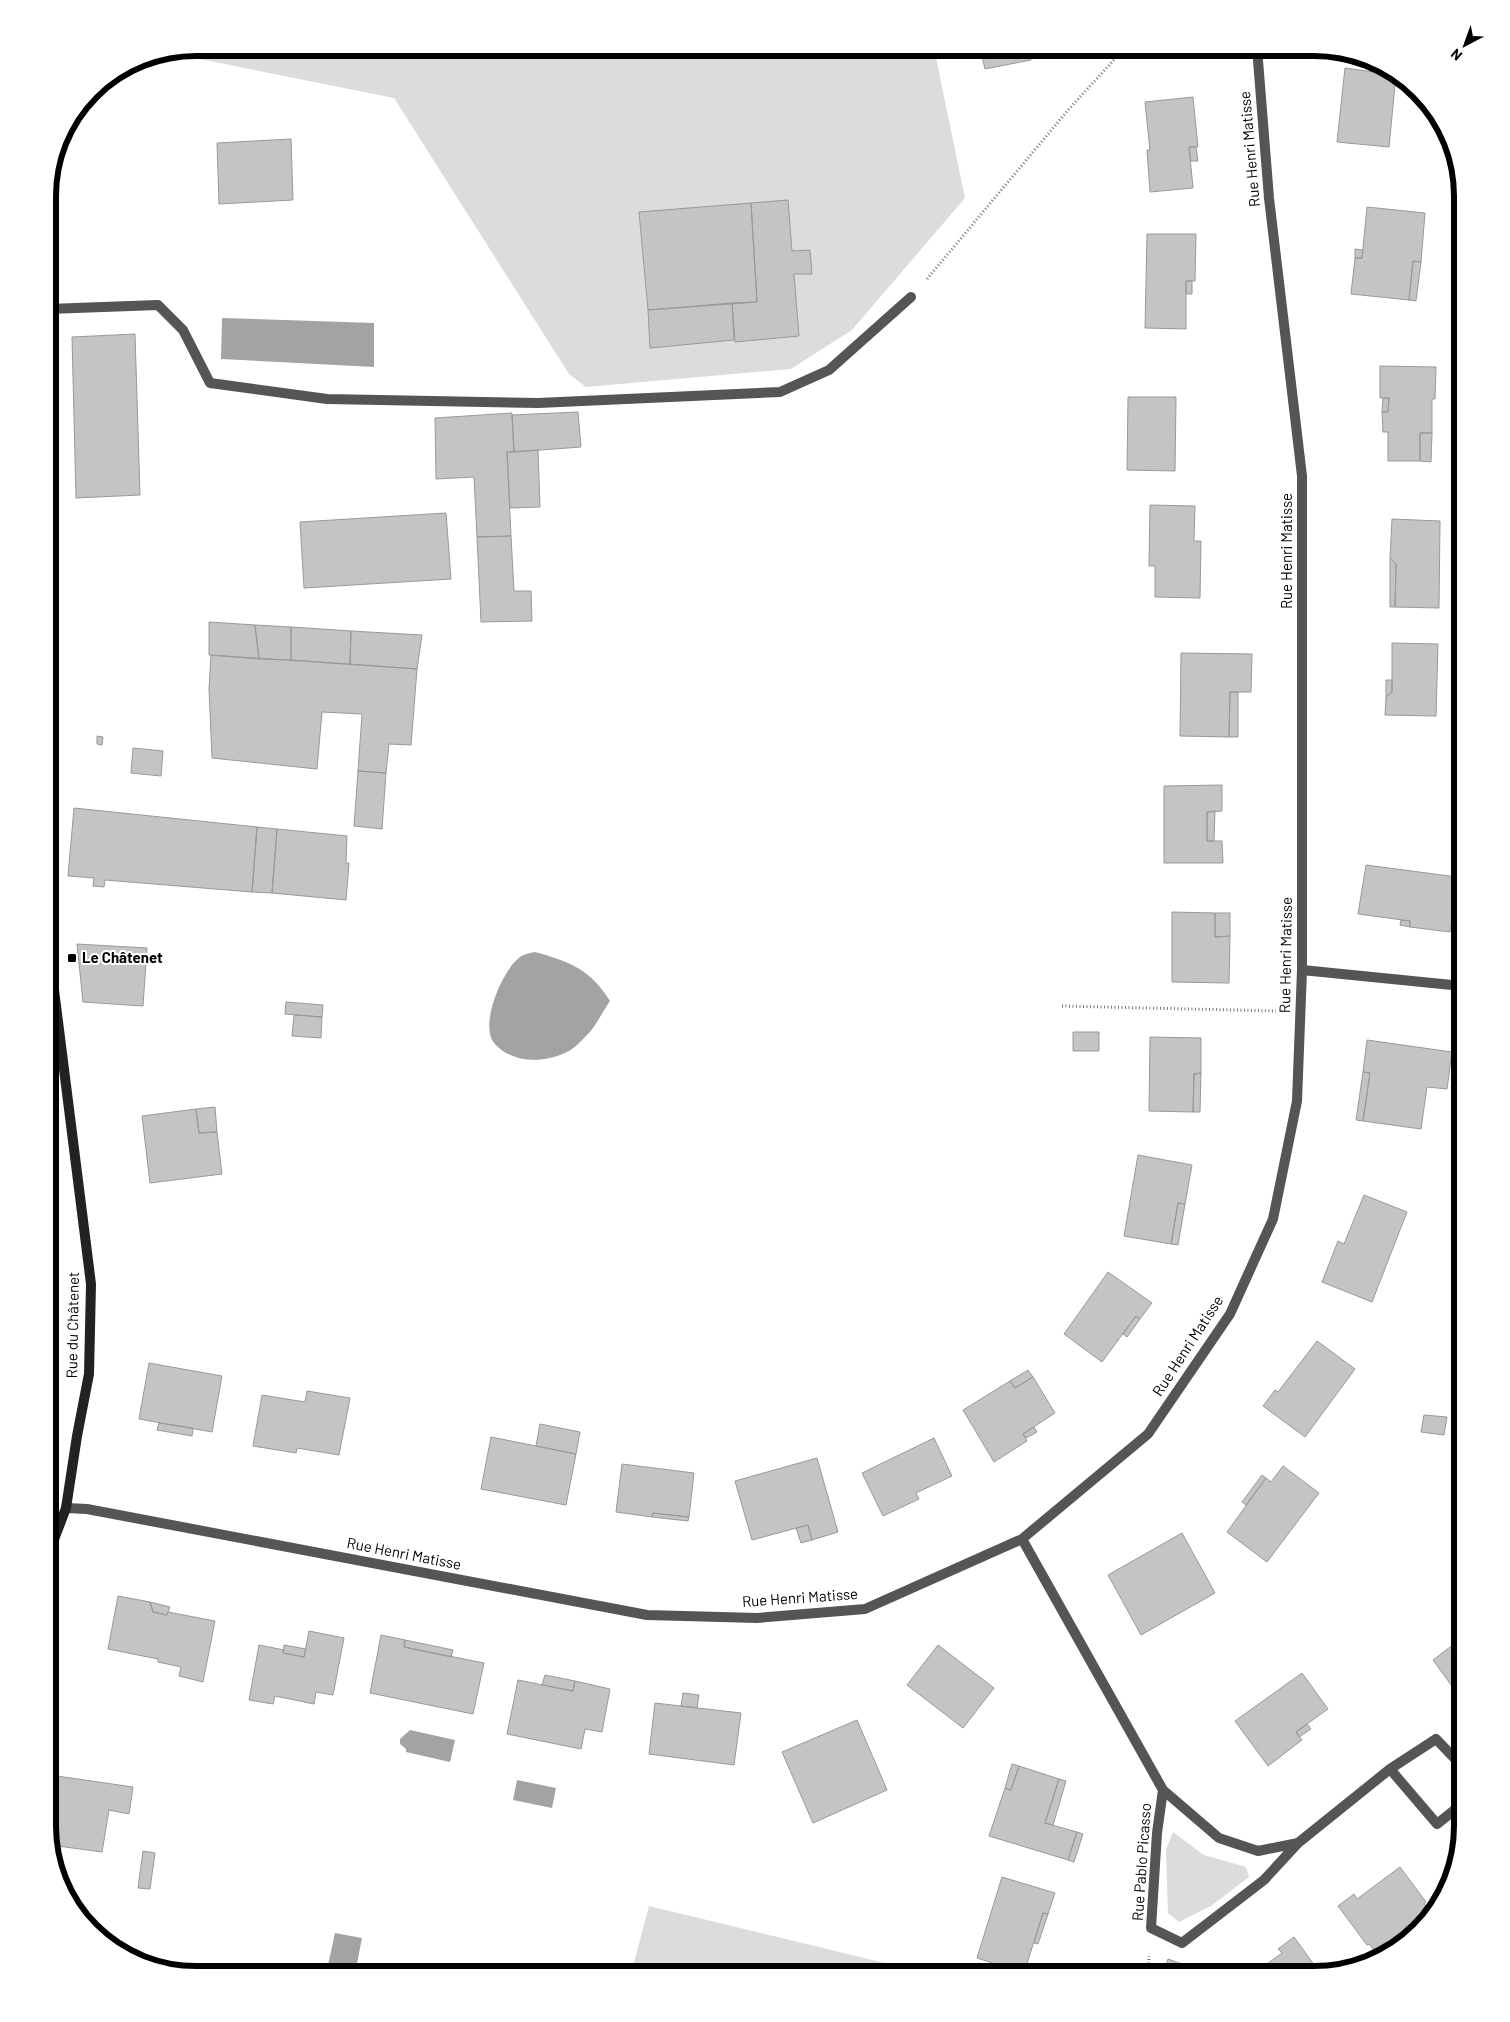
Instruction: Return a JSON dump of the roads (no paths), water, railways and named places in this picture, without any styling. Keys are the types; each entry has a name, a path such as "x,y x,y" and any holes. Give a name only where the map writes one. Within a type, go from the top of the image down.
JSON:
{"street":[{"name":"Rue Henri Matisse","path":"66,1508 87,1509 648,1615 757,1618 865,1609 1022,1540 1148,1434 1230,1314 1273,1218 1297,1101 1302,970 1302,476 1269,198 1258,57"},
{"path":"57,309 158,304 183,330 210,383 327,399 538,403 780,392 828,370 911,297"},
{"path":"1302,970 1454,985"},
{"name":"Rue du Châtenet","path":"56,1010 91,1284 89,1374 66,1508 56,1534"},
{"name":"Rue Pablo Picasso","path":"1022,1540 1163,1790 1219,1838 1258,1851 1298,1843"},
{"name":"Rue Pablo Picasso","path":"1163,1790 1157,1833 1151,1928 1182,1943 1264,1880 1298,1843 1390,1769 1436,1739 1454,1758"},
{"path":"1390,1769 1437,1824 1454,1810"}],"place":[{"name":"Le Châtenet","path":"72,958"}]}
